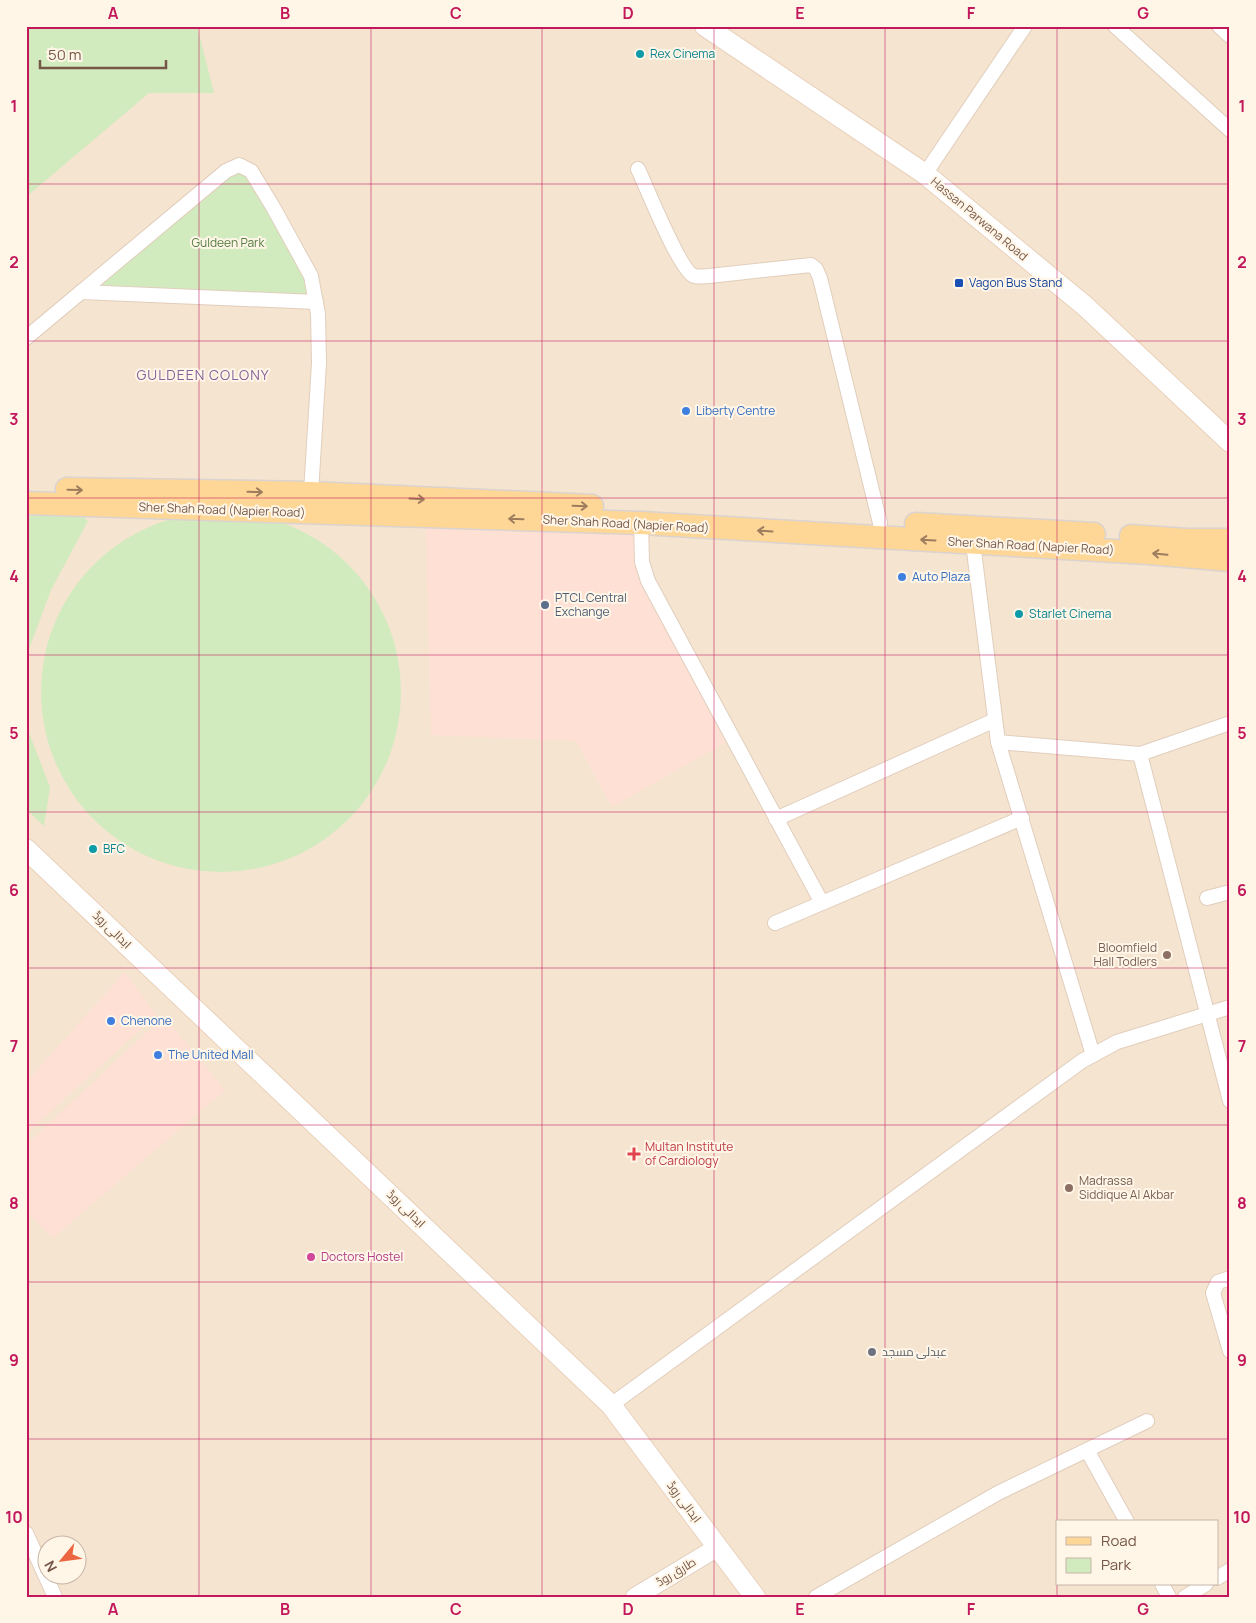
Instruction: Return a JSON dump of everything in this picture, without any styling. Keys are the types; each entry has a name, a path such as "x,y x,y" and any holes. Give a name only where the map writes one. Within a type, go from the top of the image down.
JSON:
{"main road":[{"name":"Hassan Parwana Road","path":"705,26 925,174 1086,306 1230,442"},
{"name":"Sher Shah Road (Napier Road)","path":"26,489 973,543 1193,545"},
{"name":"Sher Shah Road (Napier Road)","path":"26,503 220,501 311,493 642,508 880,522 1193,545"},
{"path":"1193,545 1230,526"},
{"path":"1193,545 1228,553"},
{"name":"ابدالی روڈ","path":"26,849 611,1405 755,1597"}],"street":[{"path":"925,174 1025,26"},
{"path":"1115,26 1230,130"},
{"path":"1219,26 1230,36"},
{"path":"26,338 226,171 239,165 251,171 311,276 316,302 319,363 311,493"},
{"path":"638,168 676,253 686,270 694,276 811,265 816,269 820,278 880,522"},
{"path":"81,292 316,302"},
{"path":"641,523 642,562 648,581 822,903"},
{"path":"973,543 998,742 1093,1055"},
{"path":"776,819 995,720"},
{"path":"998,742 1140,754 1230,723"},
{"path":"1140,754 1230,1101"},
{"path":"774,923 1022,818"},
{"path":"1207,898 1230,892"},
{"path":"611,1405 1082,1061 1117,1042 1230,1006"},
{"path":"1230,1278 1218,1282 1213,1293 1230,1351"},
{"path":"816,1597 998,1493 1147,1421"},
{"path":"1087,1450 1126,1520"},
{"path":"26,1534 55,1597"},
{"name":"طارق روڈ","path":"635,1597 718,1547"},
{"path":"1218,1577 1230,1570"},
{"path":"1185,1597 1203,1586"}],"shaded area":[{"path":"26,26 1230,26 1230,1597 26,1597"},
{"path":"425,501 642,514 648,581 732,739 612,807 576,741 431,735"},
{"path":"125,972 156,1015 26,1134 26,1082"},
{"path":"164,1016 225,1090 53,1238 26,1211 26,1145"}],"green space":[{"path":"26,26 197,26 214,93 149,93 26,197"},
{"name":"Guldeen Park","path":"226,171 251,171 273,207 316,302 81,292"},
{"path":"26,508 76,510 88,521 51,590 26,657"},
{"path":"221,512 256,515 290,525 321,542 349,564 371,592 388,623 398,657 401,692 398,727 388,761 371,792 349,820 321,842 290,859 256,869 221,872 186,869 152,859 121,842 93,820 71,792 54,761 44,727 41,692 44,657 54,623 71,592 93,564 121,542 152,525 186,515"},
{"path":"26,725 50,787 44,826 26,809"}],"place":[{"name":"Rex Cinema","path":"640,54"},
{"name":"Vagon Bus Stand","path":"959,283"},
{"name":"Liberty Centre","path":"686,411"},
{"name":"Auto Plaza","path":"902,577"},
{"name":"PTCL Central Exchange","path":"545,605"},
{"name":"Starlet Cinema","path":"1019,614"},
{"name":"BFC","path":"93,849"},
{"name":"Bloomfield Hall Todlers","path":"1167,955"},
{"name":"Chenone","path":"111,1021"},
{"name":"The United Mall","path":"158,1055"},
{"name":"Multan Institute of Cardiology","path":"634,1154"},
{"name":"Madrassa Siddique Al Akbar","path":"1069,1188"},
{"name":"Doctors Hostel","path":"311,1257"},
{"name":"عبدلی مسجد","path":"872,1352"}],"district":[{"name":"GULDEEN COLONY","path":"203,375"}]}
